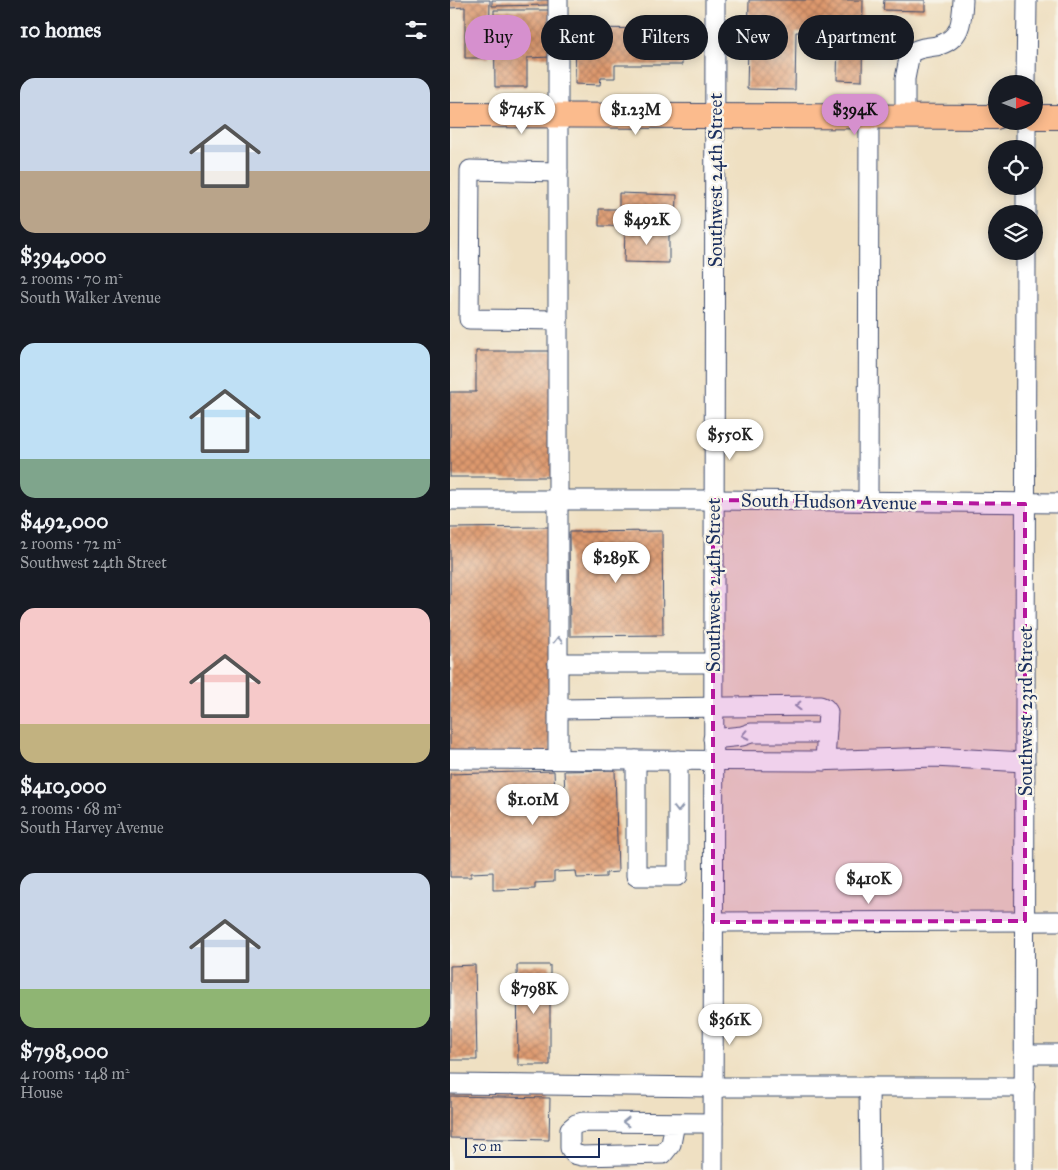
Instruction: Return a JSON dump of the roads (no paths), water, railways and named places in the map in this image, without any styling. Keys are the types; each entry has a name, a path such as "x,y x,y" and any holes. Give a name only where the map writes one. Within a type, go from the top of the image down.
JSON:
{"main road":[{"path":"450,115 988,117"},
{"path":"1043,117 1058,117"}],"street":[{"path":"558,0 558,758"},
{"name":"Southwest 24th Street","path":"713,1170 715,0"},
{"path":"905,117 905,79 910,53 919,48 948,43 958,33 964,0"},
{"path":"1026,75 1027,0"},
{"path":"868,502 869,117"},
{"path":"558,172 470,170 469,319 558,320"},
{"name":"Southwest 23rd Street","path":"1024,1170 1026,260"},
{"name":"South Hudson Avenue","path":"450,500 713,500 1058,504"},
{"path":"558,663 713,663"},
{"path":"558,709 820,706 828,712 825,761"},
{"path":"713,739 742,736 751,733 820,733 827,729"},
{"path":"450,759 558,758 825,761 934,757 1025,762"},
{"path":"636,760 636,876 678,876 678,760"},
{"path":"713,922 1058,921"},
{"path":"1025,1054 1058,1054"},
{"path":"450,1084 713,1087 1025,1087"},
{"path":"869,1087 870,1170"},
{"path":"675,1123 671,1144 663,1154 582,1156 574,1154 570,1148 570,1129 576,1124 583,1122 713,1123"}]}
